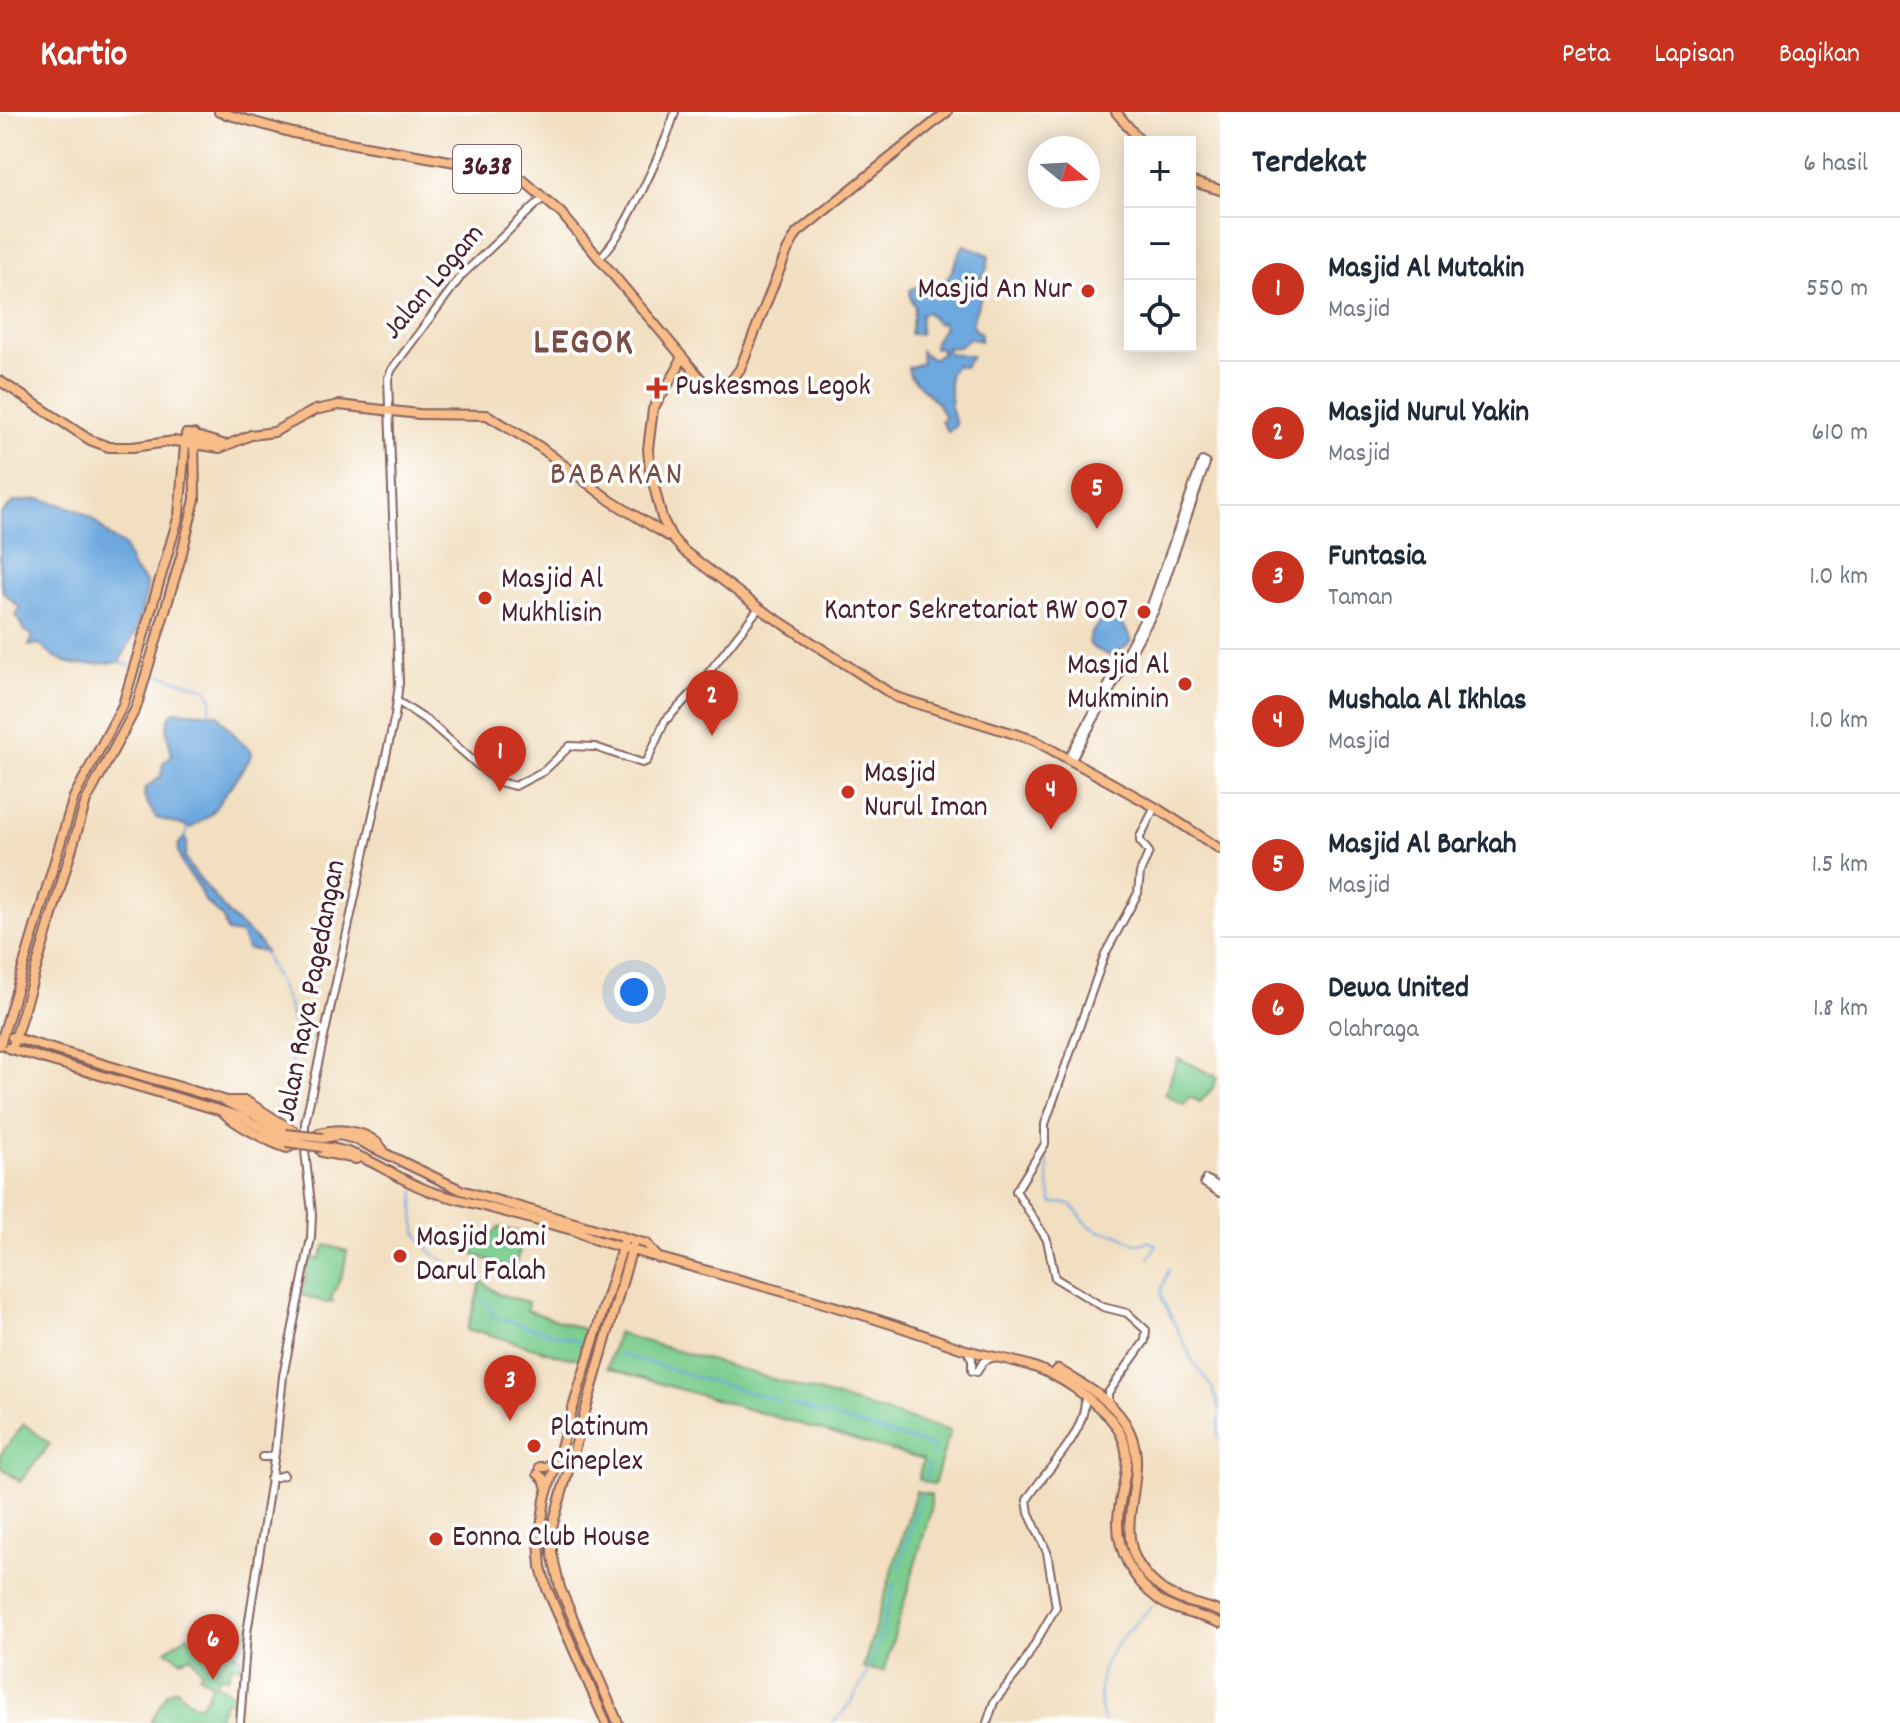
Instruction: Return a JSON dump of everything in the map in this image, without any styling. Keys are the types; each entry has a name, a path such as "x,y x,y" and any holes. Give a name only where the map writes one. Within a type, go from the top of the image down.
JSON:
{"main road":[{"name":"3638","path":"219,112 293,133 504,173 523,180 561,213 682,362 710,386 731,381 740,369 797,233 947,112"},
{"path":"1116,112 1136,136"},
{"path":"1196,183 1220,190"},
{"path":"672,538 658,501 648,449 653,409 682,362"},
{"path":"0,381 90,440 109,447 190,439 226,445"},
{"path":"119,446 190,439 220,448 251,435 270,434 320,408 352,404 388,410 492,417 540,447 611,501 672,538 695,561 759,608 896,697 1021,735 1155,807 1220,849"},
{"path":"190,439 181,507 123,705 79,783 8,1019 1,1031 0,1045 223,1112 250,1121 268,1134 322,1142 349,1150 421,1188 459,1193 628,1244 645,1254 995,1358 1032,1366 1053,1375 1097,1407 1117,1430 1132,1475 1118,1523 1120,1543 1133,1573 1160,1601 1220,1623"},
{"path":"12,1049 86,801 136,708 192,519 195,499 189,461 179,446 169,442"},
{"path":"189,461 200,450 211,447"},
{"path":"20,1024 22,1034 29,1042"},
{"path":"1,1031 227,1101 254,1114 286,1138"},
{"path":"223,1112 234,1123 250,1128 270,1142 287,1148 294,1145 296,1135 290,1128 277,1123 246,1101 227,1101"},
{"path":"383,1168 371,1167 347,1156 322,1152 318,1146 318,1135 332,1130 355,1132 381,1145 386,1154"},
{"path":"322,1142 348,1136 459,1193 608,1243 647,1244 659,1258"},
{"path":"608,1243 616,1251 622,1266 623,1281 551,1539 560,1588 618,1723"},
{"path":"622,1266 628,1244"},
{"path":"606,1723 547,1589 539,1541 547,1490 613,1277 635,1256 645,1254"},
{"path":"613,1277 620,1277 623,1281"},
{"path":"1053,1375 1058,1369 1105,1397 1133,1438 1128,1523 1130,1541 1141,1568 1166,1592 1220,1612"},
{"path":"547,1490 539,1470 558,1458"},
{"path":"539,1541 543,1535 551,1539"}],"street":[{"path":"599,259 615,243 627,223 664,147 675,113"},
{"name":"Jalan Logam","path":"388,410 387,386 392,369 462,275 544,197"},
{"name":"Jalan Raya Pagedangan","path":"240,1723 247,1633 275,1453 283,1376 312,1230 305,1123 397,701 397,599 388,410"},
{"path":"1070,760 1150,608 1204,462"},
{"path":"163,571 176,574"},
{"path":"397,701 429,722 496,781 506,785 515,786 544,771 570,746 597,747 642,763 647,761 665,721 692,693 759,608"},
{"path":"1105,1397 1145,1341 1147,1332 1127,1313 1104,1308 1055,1278 1047,1240 1016,1191 1045,1144 1045,1124 1093,987 1106,953 1140,888 1140,873 1149,852 1140,837 1155,807"},
{"path":"1220,1187 1205,1181 1220,1193"},
{"path":"962,1348 971,1355 975,1371 986,1359 995,1358"},
{"path":"987,1723 994,1702 1021,1668 1055,1609 1056,1597 1047,1552 1029,1513 1027,1500 1062,1453 1086,1409 1085,1397"},
{"path":"1086,1409 1097,1407"},
{"path":"262,1457 275,1453"},
{"path":"270,1479 284,1475"},
{"path":"593,1693 603,1688"}],"green space":[{"path":"1178,1058 1217,1077 1213,1088 1200,1102 1190,1097 1184,1105 1165,1094"},
{"path":"500,1227 525,1234 514,1269 472,1254"},
{"path":"326,1245 347,1251 343,1273 331,1298 333,1302 327,1303 302,1295 309,1257 319,1260"},
{"path":"483,1282 498,1294 528,1302 527,1310 591,1332 583,1359 564,1357 467,1330"},
{"path":"617,1333 950,1431 934,1485 918,1479 923,1460 607,1368"},
{"path":"24,1424 50,1444 20,1482 0,1466 0,1455"},
{"path":"916,1491 931,1495 931,1510 884,1671 866,1669 863,1668"},
{"path":"200,1634 219,1646 224,1636 240,1639 234,1655 242,1657 241,1668 232,1665 228,1678 221,1675 215,1684 239,1696 238,1706 226,1700 216,1723 150,1723 168,1692 177,1689 192,1704 200,1705 208,1695 211,1683 199,1675 202,1672 191,1656 181,1660 166,1650 188,1635 192,1641"}],"water":[{"path":"964,245 989,255 987,269 980,281 982,293 972,322 981,334 980,341 969,338 959,347 946,348 949,354 972,356 964,367 956,365 949,374 951,407 956,425 948,432 941,421 945,418 938,404 910,376 908,368 922,363 921,351 932,359 943,352 939,347 934,348 934,342 944,327 942,322 938,324 927,312 921,314 920,334 910,334 915,307 910,290 938,284 946,279"},
{"path":"39,499 71,508 93,519 113,539 124,545 132,567 146,583 137,630 119,662 68,663 39,644 29,646 33,636 23,629 16,615 20,608 3,592 0,579 0,515 14,502"},
{"path":"1104,617 1121,624 1131,640 1111,656 1089,643 1091,633"},
{"path":"175,711 217,714 252,752 211,814 191,828 156,818 144,797 145,788 161,777 163,763 172,755 167,725"},
{"path":"184,838 187,841 185,857 191,868 265,952 247,949 241,934 227,932 223,918 204,900 178,852 178,845"}],"waterway":[{"path":"119,662 130,665"},
{"path":"152,672 207,689 212,699 208,716"},
{"path":"185,841 188,828"},
{"path":"263,951 294,1024 295,1046 283,1101 287,1122"},
{"path":"342,1141 360,1148 416,1181"},
{"path":"1045,1157 1052,1203 1071,1204 1094,1229 1117,1234 1136,1244 1148,1241 1156,1245 1149,1258"},
{"path":"415,1190 414,1215 418,1234 429,1250 450,1264"},
{"path":"1169,1269 1161,1291 1163,1301 1195,1365 1212,1387 1220,1410"},
{"path":"480,1298 490,1305 492,1316 578,1341"},
{"path":"618,1354 779,1401"},
{"path":"790,1404 934,1447 932,1455"},
{"path":"1220,1414 1220,1438"},
{"path":"924,1482 930,1464"},
{"path":"899,1568 921,1493"},
{"path":"833,1723 857,1693 866,1676 895,1583"},
{"path":"1104,1723 1100,1702 1103,1670 1117,1644 1153,1605"}],"place":[{"name":"Masjid An Nur","path":"1088,291"},
{"name":"Puskesmas Legok","path":"657,388"},
{"name":"Masjid Al Barkah","path":"1097,529"},
{"name":"Masjid Al Mukhlisin","path":"485,598"},
{"name":"Kantor Sekretariat RW 007","path":"1144,612"},
{"name":"Masjid Al Mukminin","path":"1185,684"},
{"name":"Masjid Nurul Yakin","path":"712,736"},
{"name":"Masjid Al Mutakin","path":"500,792"},
{"name":"Masjid Nurul Iman","path":"848,792"},
{"name":"Mushala Al Ikhlas","path":"1051,830"},
{"name":"Masjid Jami Darul Falah","path":"400,1256"},
{"name":"Funtasia","path":"510,1421"},
{"name":"Platinum Cineplex","path":"534,1446"},
{"name":"Eonna Club House","path":"436,1539"},
{"name":"Dewa United","path":"213,1680"}],"district":[{"name":"LEGOK","path":"584,344"},
{"name":"BABAKAN","path":"617,476"}]}
